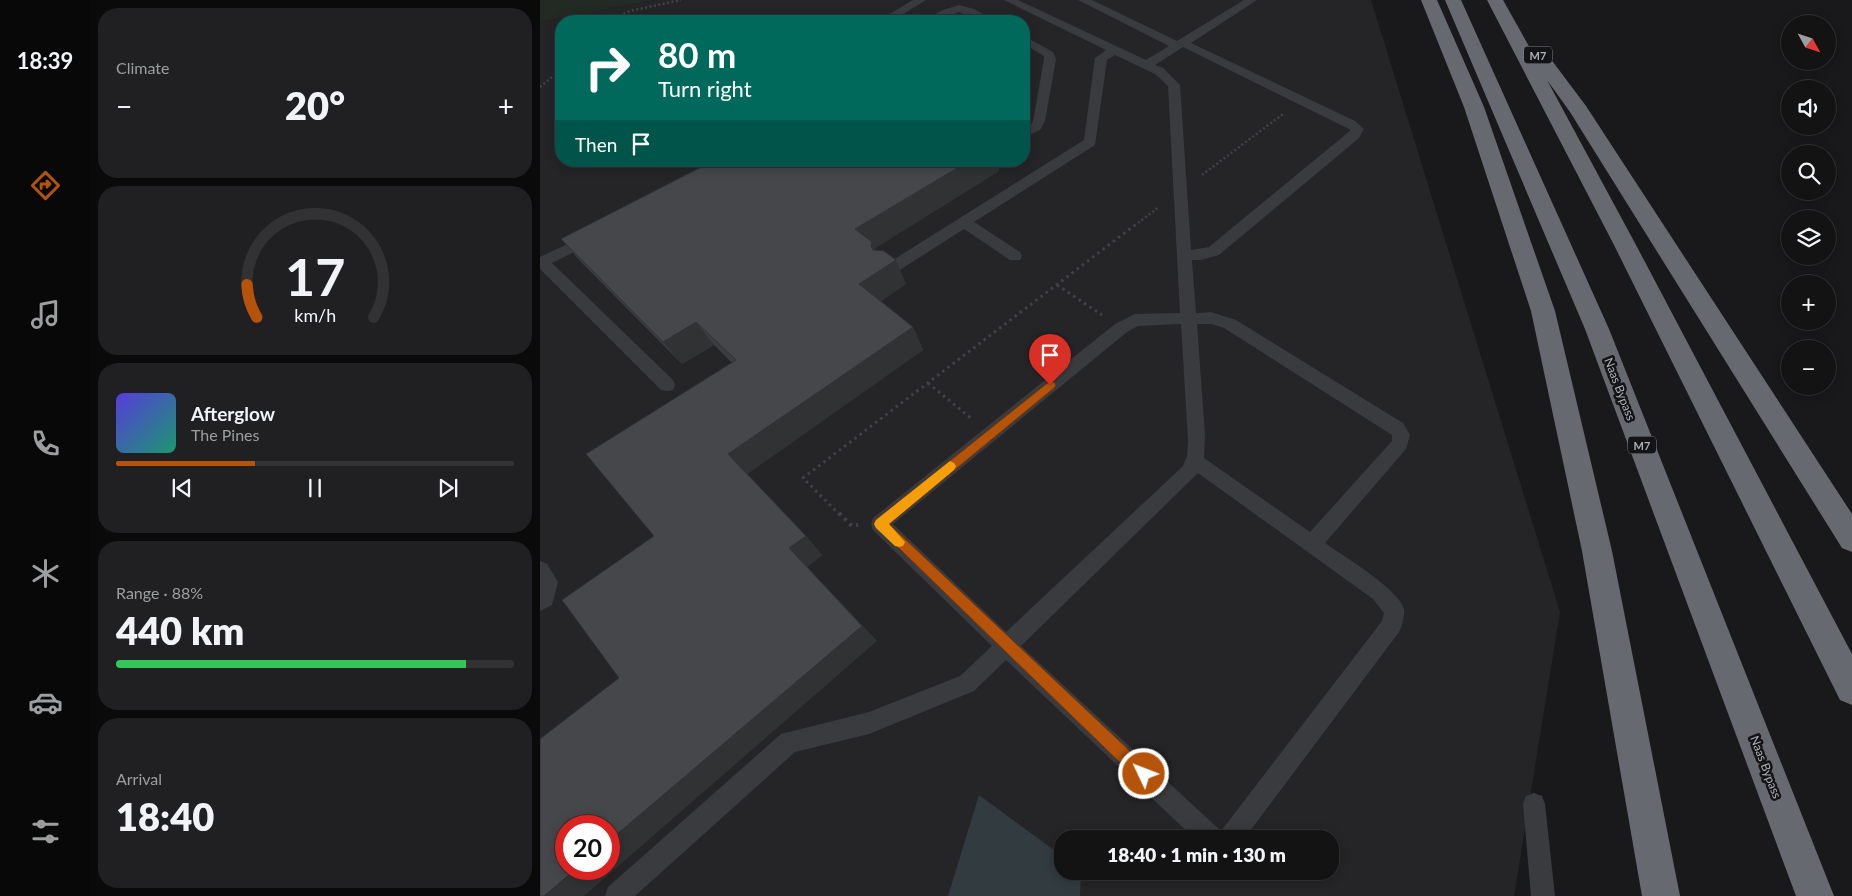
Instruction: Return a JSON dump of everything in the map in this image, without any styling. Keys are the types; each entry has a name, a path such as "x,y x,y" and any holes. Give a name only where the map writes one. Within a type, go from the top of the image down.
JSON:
{"highway":[{"path":"1429,0 1474,107 1543,311 1597,551 1661,896"},
{"name":"Naas Bypass","path":"1453,0 1598,329 1815,896"},
{"name":"M7","path":"1496,0 1579,110 1852,539"},
{"name":"M7","path":"1496,0 1625,245 1852,688"}],"lane":[{"path":"895,15 921,0"},
{"path":"617,896 789,742 869,723 967,684 1190,471 1196,453 1196,429 1174,85 1159,71 1009,0"},
{"path":"1083,0 1302,100 1352,124 1358,129 1354,135 1214,251 1184,255"},
{"path":"1147,65 1252,0"},
{"path":"942,15 959,8 967,9 978,15"},
{"path":"1030,18 1039,13"},
{"path":"1030,43 1049,54 1050,59 1039,121 1036,127 1030,130"},
{"path":"890,270 1090,142 1101,58 1115,50"},
{"path":"964,222 1014,256"},
{"path":"604,231 541,262 667,386"},
{"path":"1202,830 1006,646 880,524 1134,320 1211,318 1230,324 1397,428 1401,435 1400,444 1312,544"},
{"path":"1194,461 1380,593 1394,610 1392,625 1236,830"},
{"path":"540,570 548,582 545,598 540,602"},
{"path":"1534,804 1543,896"}],"path":[{"path":"620,15 630,10 659,6 681,0"},
{"path":"540,87 555,75"},
{"path":"880,524 852,526 803,478 1302,100"},
{"path":"1057,285 1122,328"},
{"path":"928,383 990,434"}],"shaded area":[{"path":"540,0 655,0 577,15 555,15 555,19 540,22"},
{"path":"655,0 1371,0 1560,612 1514,896 540,896 540,22 555,19 555,167 1030,167 1030,15 577,15"},
{"path":"979,795 1054,850 1054,880 1081,880 1080,896 948,896"}],"building":[{"path":"701,167 959,167 855,229 872,242 873,250 884,251 896,260 859,284 913,327 728,454 806,536 789,548 862,626 620,832 620,815 555,815 555,880 563,880 544,896 540,896 540,739 619,678 562,600 654,536 586,454 736,360 696,322 663,342 561,239"}],"slow traffic":[{"path":"899,542 880,524 950,466"}],"route":[{"path":"1050,385 880,524 1006,646 1144,774"}]}
